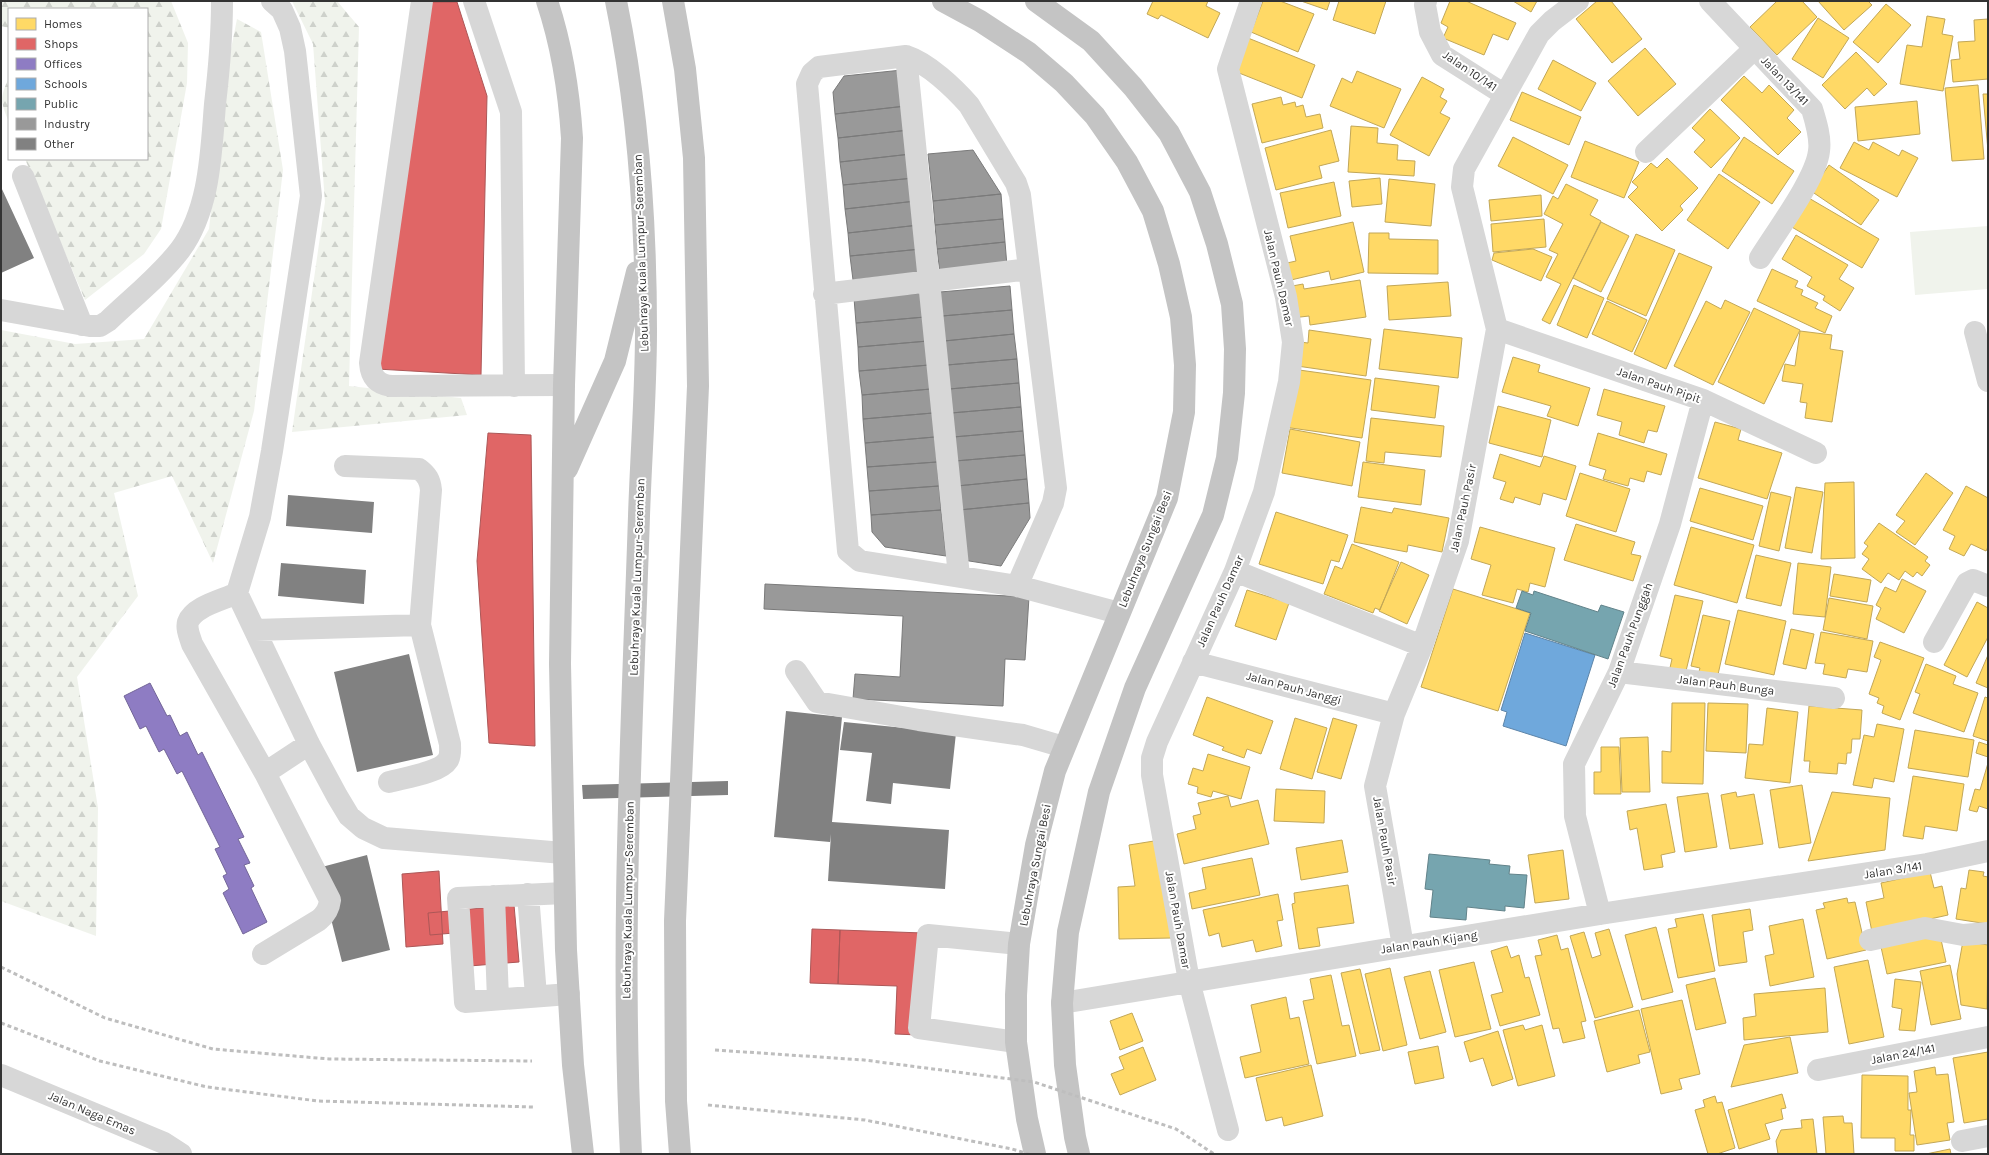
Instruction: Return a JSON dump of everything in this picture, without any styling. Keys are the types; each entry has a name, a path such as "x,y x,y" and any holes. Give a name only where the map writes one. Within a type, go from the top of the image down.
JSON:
{"highway":[{"path":"547,1 562,54 570,100 572,138 564,385 564,478 560,664 563,853 568,994 573,1065 583,1154"},
{"name":"Lebuhraya Kuala Lumpur–Seremban","path":"616,1 628,69 638,159 646,331 626,936 627,1084 631,1154"},
{"path":"673,1 685,70 694,158 698,386 675,921 676,1101 680,1154"},
{"name":"Lebuhraya Sungai Besi","path":"943,1 1029,53 1064,83 1094,116 1127,162 1153,211 1169,264 1181,316 1183,336 1185,365 1184,412 1167,498 1054,771 1036,845 1019,944 1016,995 1016,1042 1027,1119 1035,1154"},
{"path":"1036,1 1091,41 1133,87 1169,133 1200,192 1217,244 1232,304 1235,349 1234,393 1227,458 1213,515 1134,688 1099,792 1068,932 1062,1003 1065,1065 1075,1137 1079,1154"},
{"path":"564,478 615,361 643,246"}],"street":[{"path":"1,310 82,325 100,326 108,321 159,273 180,250 195,221 205,193 210,162 222,35 222,1"},
{"path":"272,1 282,10 290,28 295,51 311,196 270,466 260,517 237,593 308,744 349,816 363,828 384,838 563,853"},
{"path":"422,1 370,362 371,371 375,379 382,385 391,386 564,385"},
{"path":"474,1 511,112 514,386"},
{"name":"Jalan Pauh Damar","path":"1228,1130 1189,981 1152,775 1152,758 1157,742 1235,571 1264,492 1289,382 1293,342 1286,297 1228,69 1251,1"},
{"name":"Jalan 10/141","path":"1426,1 1425,5 1430,32 1442,55 1505,95"},
{"name":"Jalan Pauh Pasir","path":"1403,946 1375,786 1394,714 1422,646 1458,541 1496,328 1462,187 1464,169 1539,34 1552,21 1578,1"},
{"name":"Jalan 13/141","path":"1710,1 1812,109 1818,129 1820,150 1816,169 1760,258"},
{"path":"1646,152 1754,49"},
{"path":"1017,586 1053,504 1056,488 1020,195 1016,183 969,105 960,95 918,60 906,56 820,67 812,73 807,84 824,294 848,551 860,561 1017,586 1119,613"},
{"path":"906,56 959,576"},
{"path":"23,176 82,325"},
{"path":"824,294 1029,269"},
{"name":"Jalan Pauh Pipit","path":"1496,328 1703,400 1816,453"},
{"path":"1975,332 1988,381"},
{"name":"Jalan Pauh Punggah","path":"1600,914 1575,816 1574,764 1619,672 1670,524 1703,400"},
{"path":"345,466 419,469 426,474 430,482 431,490 420,625 450,744 450,752 445,763 435,770 389,782"},
{"path":"1235,571 1422,646"},
{"path":"1934,642 1967,583 1973,580 1988,586"},
{"path":"237,593 199,609 192,615 188,623 188,632 192,644 265,773 330,900 329,908 325,915 319,920 263,954"},
{"path":"255,630 420,625"},
{"name":"Jalan Pauh Janggi","path":"1193,662 1394,714"},
{"path":"796,671 817,702 918,720 1023,735 1064,747"},
{"name":"Jalan Pauh Bunga","path":"1619,672 1834,698"},
{"path":"265,773 308,744"},
{"name":"Jalan 3/141","path":"1797,884 1927,864 1988,851"},
{"name":"Jalan Pauh Kijang","path":"1062,1003 1600,914 1797,884"},
{"path":"564,892 458,898 465,1002 568,994"},
{"path":"528,894 536,996"},
{"path":"494,896 498,999"},
{"path":"1870,940 1925,928 1964,935 1988,933"},
{"path":"1016,1042 919,1028 928,935 1019,944"},
{"name":"Jalan 24/141","path":"1818,1070 1988,1038"},
{"name":"Jalan Naga Emas","path":"1,1075 164,1143 182,1154"},
{"path":"1962,1141 1988,1136"}],"green space":[{"path":"1,1 171,1 188,43 187,83 161,229 144,254 85,300 25,160 148,160 148,8 8,8 8,28 1,26"},
{"path":"292,1 337,1 359,27 349,386 461,398 467,415 292,432 325,202 313,44"},
{"path":"237,19 261,32 283,170 254,411 213,563 172,476 114,493 138,596 77,677 98,808 96,936 1,901 1,330 75,344 144,339 209,229 227,69"},
{"path":"8,80 8,119 2,100"},
{"path":"1988,226 1988,289 1915,295 1910,232"}],"building: Homes":[{"path":"1153,1 1208,1 1206,6 1220,13 1208,38 1161,15 1158,19 1147,14"},
{"path":"1263,1 1280,1 1314,14 1298,52 1251,32"},
{"path":"1301,1 1330,1 1327,10"},
{"path":"1339,1 1386,1 1375,34 1333,20"},
{"path":"1450,1 1466,1 1516,23 1508,40 1493,34 1484,55 1443,38 1448,27 1441,23"},
{"path":"1513,1 1537,1 1531,12"},
{"path":"1597,1 1611,1 1642,39 1612,63 1576,19"},
{"path":"1777,1 1802,1 1817,17 1777,55 1750,27"},
{"path":"1818,1 1868,1 1872,5 1844,30"},
{"path":"1886,4 1911,25 1878,63 1853,42"},
{"path":"1927,16 1945,19 1942,34 1953,36 1943,91 1900,84 1907,45 1922,47"},
{"path":"1818,18 1849,38 1823,78 1792,59"},
{"path":"1988,19 1988,79 1953,82 1951,60 1960,59 1958,42 1975,41 1974,20"},
{"path":"1248,38 1315,65 1302,98 1234,71"},
{"path":"1645,48 1676,84 1638,116 1608,81"},
{"path":"1856,52 1887,84 1874,96 1867,88 1845,109 1822,85"},
{"path":"1553,60 1596,83 1581,111 1538,89"},
{"path":"1357,71 1401,89 1384,128 1330,106 1342,78 1352,83"},
{"path":"1744,76 1762,93 1769,85 1794,110 1787,118 1801,132 1778,155 1721,100"},
{"path":"1422,77 1444,89 1440,97 1447,101 1440,113 1450,118 1429,156 1390,135"},
{"path":"1978,85 1984,159 1952,161 1945,88"},
{"path":"1522,92 1581,117 1569,145 1510,120"},
{"path":"1983,94 1988,94 1988,151"},
{"path":"1281,97 1283,105 1295,102 1296,107 1303,105 1306,117 1320,114 1323,128 1262,143 1252,104"},
{"path":"1917,101 1920,134 1858,141 1855,107"},
{"path":"1710,109 1740,138 1711,168 1694,152 1705,140 1692,128"},
{"path":"1351,126 1378,128 1377,143 1398,145 1397,160 1415,161 1414,176 1348,172"},
{"path":"1331,130 1339,161 1319,166 1322,178 1276,190 1265,148"},
{"path":"1513,137 1568,165 1553,194 1498,166"},
{"path":"1744,137 1794,171 1772,204 1722,171"},
{"path":"1585,141 1639,162 1624,198 1571,177"},
{"path":"1854,142 1869,150 1873,142 1899,156 1902,150 1918,158 1897,197 1840,168"},
{"path":"1667,158 1698,188 1680,206 1683,210 1662,231 1628,197 1638,187 1632,182 1651,163 1657,168"},
{"path":"1829,165 1879,200 1861,225 1811,191"},
{"path":"1719,174 1760,202 1728,249 1687,220"},
{"path":"1380,178 1382,204 1352,207 1349,181"},
{"path":"1389,179 1435,184 1431,226 1385,222"},
{"path":"1334,182 1341,216 1288,228 1280,193"},
{"path":"1566,184 1598,200 1590,215 1601,221 1550,324 1542,320 1561,284 1546,277 1558,254 1549,250 1563,224 1544,214 1553,196 1558,199"},
{"path":"1541,195 1542,216 1491,221 1489,200"},
{"path":"1807,197 1879,239 1862,268 1790,226"},
{"path":"1544,219 1546,247 1493,252 1491,224"},
{"path":"1353,222 1364,272 1331,280 1329,271 1291,280 1287,263 1296,261 1290,236"},
{"path":"1601,222 1629,236 1601,292 1573,278"},
{"path":"1369,233 1389,233 1389,239 1438,240 1438,274 1368,273"},
{"path":"1636,234 1675,250 1646,316 1607,299"},
{"path":"1796,235 1848,265 1839,279 1854,288 1840,311 1823,300 1825,296 1807,286 1812,277 1782,259"},
{"path":"1533,249 1552,257 1541,281 1492,260 1494,253"},
{"path":"1679,253 1712,267 1666,369 1634,354"},
{"path":"1772,269 1798,281 1795,287 1803,290 1801,295 1818,303 1815,308 1832,316 1825,333 1757,301"},
{"path":"1360,280 1366,317 1310,325 1309,316 1292,318 1287,287 1303,284 1304,289"},
{"path":"1448,282 1451,316 1389,320 1387,286"},
{"path":"1574,285 1604,298 1587,338 1557,325"},
{"path":"1725,300 1750,312 1713,385 1674,366 1706,301 1721,309"},
{"path":"1607,301 1647,320 1632,352 1592,334"},
{"path":"1754,308 1800,330 1764,404 1718,382"},
{"path":"1384,329 1462,338 1458,378 1379,369"},
{"path":"1309,330 1371,339 1366,376 1297,366 1300,342 1308,343"},
{"path":"1800,331 1832,335 1830,349 1843,351 1832,422 1805,418 1807,403 1800,402 1803,384 1782,381 1785,364 1795,366"},
{"path":"1513,357 1540,365 1538,372 1590,388 1578,426 1547,416 1551,406 1502,392"},
{"path":"1292,369 1371,380 1362,438 1284,427"},
{"path":"1375,378 1439,386 1435,418 1371,410"},
{"path":"1604,389 1665,406 1657,432 1648,430 1644,443 1619,435 1622,422 1597,415"},
{"path":"1498,406 1551,420 1542,457 1489,443"},
{"path":"1371,418 1444,426 1441,457 1385,452 1384,463 1366,461"},
{"path":"1715,422 1741,429 1738,440 1782,453 1767,499 1698,478"},
{"path":"1290,429 1360,442 1352,486 1282,473"},
{"path":"1598,433 1667,454 1661,475 1647,471 1644,482 1630,478 1628,486 1603,479 1606,470 1589,465"},
{"path":"1500,454 1540,467 1544,456 1576,466 1566,500 1543,493 1540,505 1515,497 1513,503 1500,499 1506,482 1493,478"},
{"path":"1363,462 1425,470 1421,505 1358,497"},
{"path":"1580,473 1630,489 1616,532 1566,516"},
{"path":"1926,473 1953,493 1915,545 1896,532 1905,521 1896,515"},
{"path":"1854,482 1855,558 1821,559 1825,483"},
{"path":"1966,486 1988,498 1988,547 1986,551 1971,544 1964,556 1949,549 1955,536 1943,530"},
{"path":"1796,487 1823,492 1812,553 1785,548"},
{"path":"1700,488 1763,506 1753,540 1690,521"},
{"path":"1771,492 1791,497 1779,551 1759,546"},
{"path":"1361,507 1392,513 1394,508 1449,518 1442,552 1408,545 1407,552 1354,542"},
{"path":"1276,512 1348,535 1339,562 1331,560 1323,584 1259,564"},
{"path":"1879,523 1928,557 1925,561 1930,565 1922,576 1917,572 1913,577 1905,571 1899,580 1888,573 1881,583 1862,569 1869,559 1862,554 1868,546 1864,543"},
{"path":"1576,524 1635,542 1631,554 1641,556 1633,581 1564,560"},
{"path":"1480,527 1555,548 1545,587 1530,583 1528,592 1517,589 1513,603 1482,595 1491,565 1471,559"},
{"path":"1691,527 1754,545 1737,603 1674,585"},
{"path":"1352,544 1399,562 1380,610 1375,608 1373,613 1324,594 1335,566 1342,569"},
{"path":"1756,555 1791,563 1781,606 1746,598"},
{"path":"1401,562 1429,575 1407,624 1379,611"},
{"path":"1798,563 1831,567 1825,617 1793,614"},
{"path":"1834,574 1871,580 1867,602 1830,596"},
{"path":"1902,579 1926,591 1904,633 1876,619 1881,608 1876,605 1885,587 1896,592"},
{"path":"1453,589 1530,613 1498,711 1421,687"},
{"path":"1247,590 1289,603 1276,640 1235,626"},
{"path":"1675,595 1703,601 1685,675 1669,672 1672,659 1660,656"},
{"path":"1829,598 1873,606 1867,639 1823,630"},
{"path":"1977,602 1988,608 1988,637 1967,677 1944,665"},
{"path":"1738,610 1786,621 1774,675 1725,664"},
{"path":"1703,615 1730,621 1717,679 1698,675 1700,668 1691,666"},
{"path":"1791,629 1814,634 1806,669 1783,664"},
{"path":"1821,632 1873,641 1867,672 1848,669 1846,678 1823,674 1825,664 1815,663"},
{"path":"1880,642 1924,658 1900,720 1882,713 1884,706 1877,703 1879,698 1869,694 1881,660 1874,657"},
{"path":"1988,655 1988,688 1976,683"},
{"path":"1926,664 1956,676 1953,684 1978,693 1964,732 1913,713 1920,694 1915,692"},
{"path":"1207,697 1273,721 1261,754 1247,749 1244,758 1222,750 1224,747 1193,735"},
{"path":"1985,697 1988,698 1988,741 1973,736"},
{"path":"1672,703 1705,703 1703,784 1662,783 1662,751 1671,752"},
{"path":"1708,703 1748,704 1746,753 1706,751"},
{"path":"1809,706 1862,710 1860,739 1852,739 1851,753 1847,753 1846,764 1838,763 1837,774 1809,772 1810,761 1804,761"},
{"path":"1767,708 1798,712 1790,783 1745,778 1749,744 1763,745"},
{"path":"1295,718 1327,728 1312,779 1280,769"},
{"path":"1333,718 1357,725 1341,779 1317,772"},
{"path":"1877,724 1904,729 1894,782 1874,778 1872,788 1853,785 1864,735 1874,737"},
{"path":"1915,730 1974,740 1968,777 1908,768"},
{"path":"1648,737 1650,792 1622,792 1620,738"},
{"path":"1979,742 1988,745 1988,757 1976,753"},
{"path":"1601,747 1619,747 1621,794 1594,794 1594,772 1601,772"},
{"path":"1208,754 1250,767 1241,799 1213,791 1211,797 1197,793 1198,787 1188,784 1193,768 1203,771"},
{"path":"1988,763 1988,809 1979,806 1977,812 1969,810 1975,789 1980,790"},
{"path":"1913,776 1964,784 1957,831 1925,826 1923,839 1903,836"},
{"path":"1802,785 1811,843 1779,848 1770,790"},
{"path":"1276,789 1325,791 1324,823 1274,821"},
{"path":"1736,792 1737,797 1754,794 1763,844 1730,849 1721,795"},
{"path":"1832,792 1890,798 1885,850 1808,861"},
{"path":"1708,793 1717,847 1685,852 1677,797"},
{"path":"1228,796 1231,807 1258,800 1269,844 1184,864 1177,834 1196,829 1193,816 1201,814 1198,803"},
{"path":"1666,804 1675,852 1661,855 1663,867 1644,870 1637,828 1630,830 1627,811"},
{"path":"1342,840 1348,872 1301,880 1296,848"},
{"path":"1154,841 1172,938 1119,939 1118,887 1135,886 1129,845"},
{"path":"1563,850 1569,899 1535,903 1528,855"},
{"path":"1252,858 1260,895 1192,909 1189,893 1206,889 1202,868"},
{"path":"1969,870 1984,872 1983,876 1988,877 1988,924 1956,919 1961,888 1966,889"},
{"path":"1930,872 1934,888 1942,886 1948,915 1872,932 1866,902 1884,898 1881,883"},
{"path":"1348,885 1354,923 1317,928 1320,946 1299,949 1292,904 1295,903 1294,893"},
{"path":"1278,894 1283,920 1277,921 1282,946 1256,952 1253,940 1222,947 1219,933 1209,936 1203,910"},
{"path":"1847,898 1848,903 1855,902 1866,950 1827,959 1816,910 1825,908 1823,903"},
{"path":"1750,909 1753,930 1743,932 1747,962 1719,966 1712,915"},
{"path":"1703,914 1715,971 1678,978 1668,929 1677,927 1675,919"},
{"path":"1803,919 1814,977 1770,986 1765,956 1774,954 1769,926"},
{"path":"1656,927 1673,992 1642,1000 1625,935"},
{"path":"1609,929 1633,1007 1595,1018 1570,936 1584,932 1592,958 1601,955 1595,933"},
{"path":"1557,935 1561,950 1568,948 1586,1021 1581,1022 1585,1038 1563,1043 1559,1028 1553,1029 1535,956 1542,955 1538,940"},
{"path":"1940,935 1946,962 1887,974 1881,947"},
{"path":"1963,941 1988,945 1987,1009 1961,1005 1957,974"},
{"path":"1507,946 1511,958 1519,955 1525,978 1529,977 1540,1015 1500,1026 1491,995 1503,992 1491,951"},
{"path":"1868,960 1884,1037 1849,1044 1834,967"},
{"path":"1474,962 1491,1029 1455,1037 1439,970"},
{"path":"1950,965 1961,1019 1931,1025 1920,971"},
{"path":"1390,968 1407,1045 1383,1051 1365,974"},
{"path":"1360,969 1380,1050 1360,1054 1341,973"},
{"path":"1430,971 1446,1032 1420,1039 1404,977"},
{"path":"1331,975 1342,1026 1349,1025 1356,1056 1317,1064 1303,1001 1314,999 1310,979"},
{"path":"1715,978 1726,1023 1696,1030 1686,985"},
{"path":"1895,979 1921,982 1915,1031 1899,1030 1902,1009 1892,1007"},
{"path":"1825,988 1828,1032 1744,1040 1743,1018 1756,1016 1754,994"},
{"path":"1286,997 1290,1019 1299,1017 1309,1064 1245,1078 1240,1057 1261,1052 1251,1005"},
{"path":"1682,1000 1700,1074 1679,1079 1682,1089 1661,1094 1641,1009"},
{"path":"1639,1010 1650,1052 1638,1055 1640,1063 1607,1072 1594,1021"},
{"path":"1132,1013 1143,1041 1120,1050 1110,1021"},
{"path":"1523,1025 1525,1030 1542,1025 1555,1076 1518,1086 1503,1030"},
{"path":"1498,1031 1513,1079 1492,1086 1483,1058 1470,1062 1464,1042"},
{"path":"1790,1037 1798,1073 1731,1087 1744,1045"},
{"path":"1438,1046 1444,1078 1415,1084 1408,1052"},
{"path":"1143,1047 1156,1080 1120,1095 1111,1074 1124,1069 1119,1057"},
{"path":"1988,1052 1988,1119 1964,1123 1953,1058"},
{"path":"1311,1065 1323,1116 1284,1126 1282,1117 1266,1121 1256,1078"},
{"path":"1935,1067 1936,1075 1948,1074 1954,1122 1947,1123 1950,1140 1917,1145 1909,1093 1917,1092 1914,1071"},
{"path":"1862,1075 1908,1076 1908,1110 1911,1110 1910,1135 1914,1135 1914,1151 1895,1151 1895,1138 1861,1138"},
{"path":"1782,1094 1786,1108 1781,1109 1783,1119 1765,1124 1770,1139 1739,1149 1728,1110"},
{"path":"1715,1096 1717,1103 1722,1102 1735,1148 1717,1154 1708,1154 1695,1110 1705,1107 1703,1100"},
{"path":"1843,1116 1844,1123 1852,1123 1854,1154 1826,1154 1823,1117"},
{"path":"1813,1119 1817,1154 1778,1154 1776,1141 1781,1130 1802,1128 1801,1120"},
{"path":"1950,1149 1951,1154 1926,1154"}],"building: Shops":[{"path":"422,2 457,2 487,96 481,375 377,369"},
{"path":"488,433 531,435 535,746 489,743 477,561"},
{"path":"439,871 443,944 406,947 402,874"},
{"path":"514,905 519,962 457,967 454,933 430,935 428,913"},
{"path":"812,929 840,930 838,984 810,983"},
{"path":"840,930 923,933 919,1035 895,1034 897,986 838,984"}],"building: Offices":[{"path":"150,683 167,716 170,715 180,736 187,732 198,755 202,752 244,837 238,839 250,863 244,865 254,886 251,888 267,922 243,934 223,893 229,889 223,876 227,874 215,849 220,847 182,771 177,774 164,749 159,752 146,726 140,729 124,696"}],"building: Schools":[{"path":"1525,633 1595,655 1566,746 1503,726 1507,712 1501,710"}],"building: Public":[{"path":"1522,591 1533,595 1534,591 1598,612 1601,605 1624,612 1608,659 1525,631 1531,613 1516,608"},
{"path":"1429,854 1490,860 1489,864 1510,866 1509,874 1527,875 1524,908 1505,906 1505,911 1467,907 1466,920 1430,917 1433,890 1425,889"}],"building: Industry":[{"path":"902,70 906,106 835,114 833,92 844,76"},
{"path":"906,106 909,130 838,138 835,114"},
{"path":"909,130 911,154 840,162 838,138"},
{"path":"973,150 1001,194 933,201 928,154"},
{"path":"911,154 914,178 843,185 840,162"},
{"path":"914,178 916,201 845,209 843,185"},
{"path":"1001,194 1003,219 935,225 933,201"},
{"path":"916,201 919,225 848,233 845,209"},
{"path":"1003,219 1005,242 937,249 935,225"},
{"path":"919,225 921,249 850,256 848,233"},
{"path":"1005,242 1007,266 940,273 937,249"},
{"path":"921,249 924,272 853,280 850,256"},
{"path":"1010,286 1012,310 942,316 940,292"},
{"path":"924,293 925,317 856,323 854,298"},
{"path":"1012,310 1014,334 944,341 942,316"},
{"path":"925,317 928,341 858,347 856,323"},
{"path":"1014,334 1017,359 947,365 944,341"},
{"path":"928,341 929,365 859,371 858,347"},
{"path":"1017,359 1019,383 949,389 947,365"},
{"path":"929,365 931,389 862,395 859,371"},
{"path":"1019,383 1021,407 951,413 949,389"},
{"path":"931,389 933,413 863,419 862,395"},
{"path":"1021,407 1023,431 953,437 951,413"},
{"path":"933,413 935,437 865,443 863,419"},
{"path":"1023,431 1025,455 955,461 953,437"},
{"path":"935,437 937,462 867,467 865,443"},
{"path":"1025,455 1027,479 957,486 955,461"},
{"path":"937,462 939,486 869,491 867,467"},
{"path":"1027,479 1029,503 959,510 957,486"},
{"path":"939,486 941,510 871,515 869,491"},
{"path":"1029,503 1030,518 1001,566 963,560 959,510"},
{"path":"941,510 946,556 885,547 872,532 871,515"},
{"path":"765,584 1029,597 1025,660 1005,659 1003,706 853,699 855,674 900,677 903,616 764,609"}],"building: Other":[{"path":"1,187 34,258 1,273"},
{"path":"288,495 374,502 372,533 286,526"},
{"path":"281,563 366,570 364,604 278,596"},
{"path":"409,654 433,755 357,772 334,672"},
{"path":"786,711 842,717 832,822 949,830 945,889 828,881 831,834 830,842 774,837"},
{"path":"844,722 956,733 950,789 893,783 891,804 866,801 872,753 840,750"},
{"path":"728,781 728,795 583,799 582,785"},
{"path":"367,855 390,950 342,962 318,868"}],"railway":[{"path":"1,967 105,1018 213,1049 329,1059 532,1061"},
{"path":"1,1023 100,1061 207,1087 318,1101 533,1107"},
{"path":"715,1050 864,1060 1034,1082 1176,1129 1214,1154"},
{"path":"708,1105 865,1120 1012,1149 1029,1154"}]}
